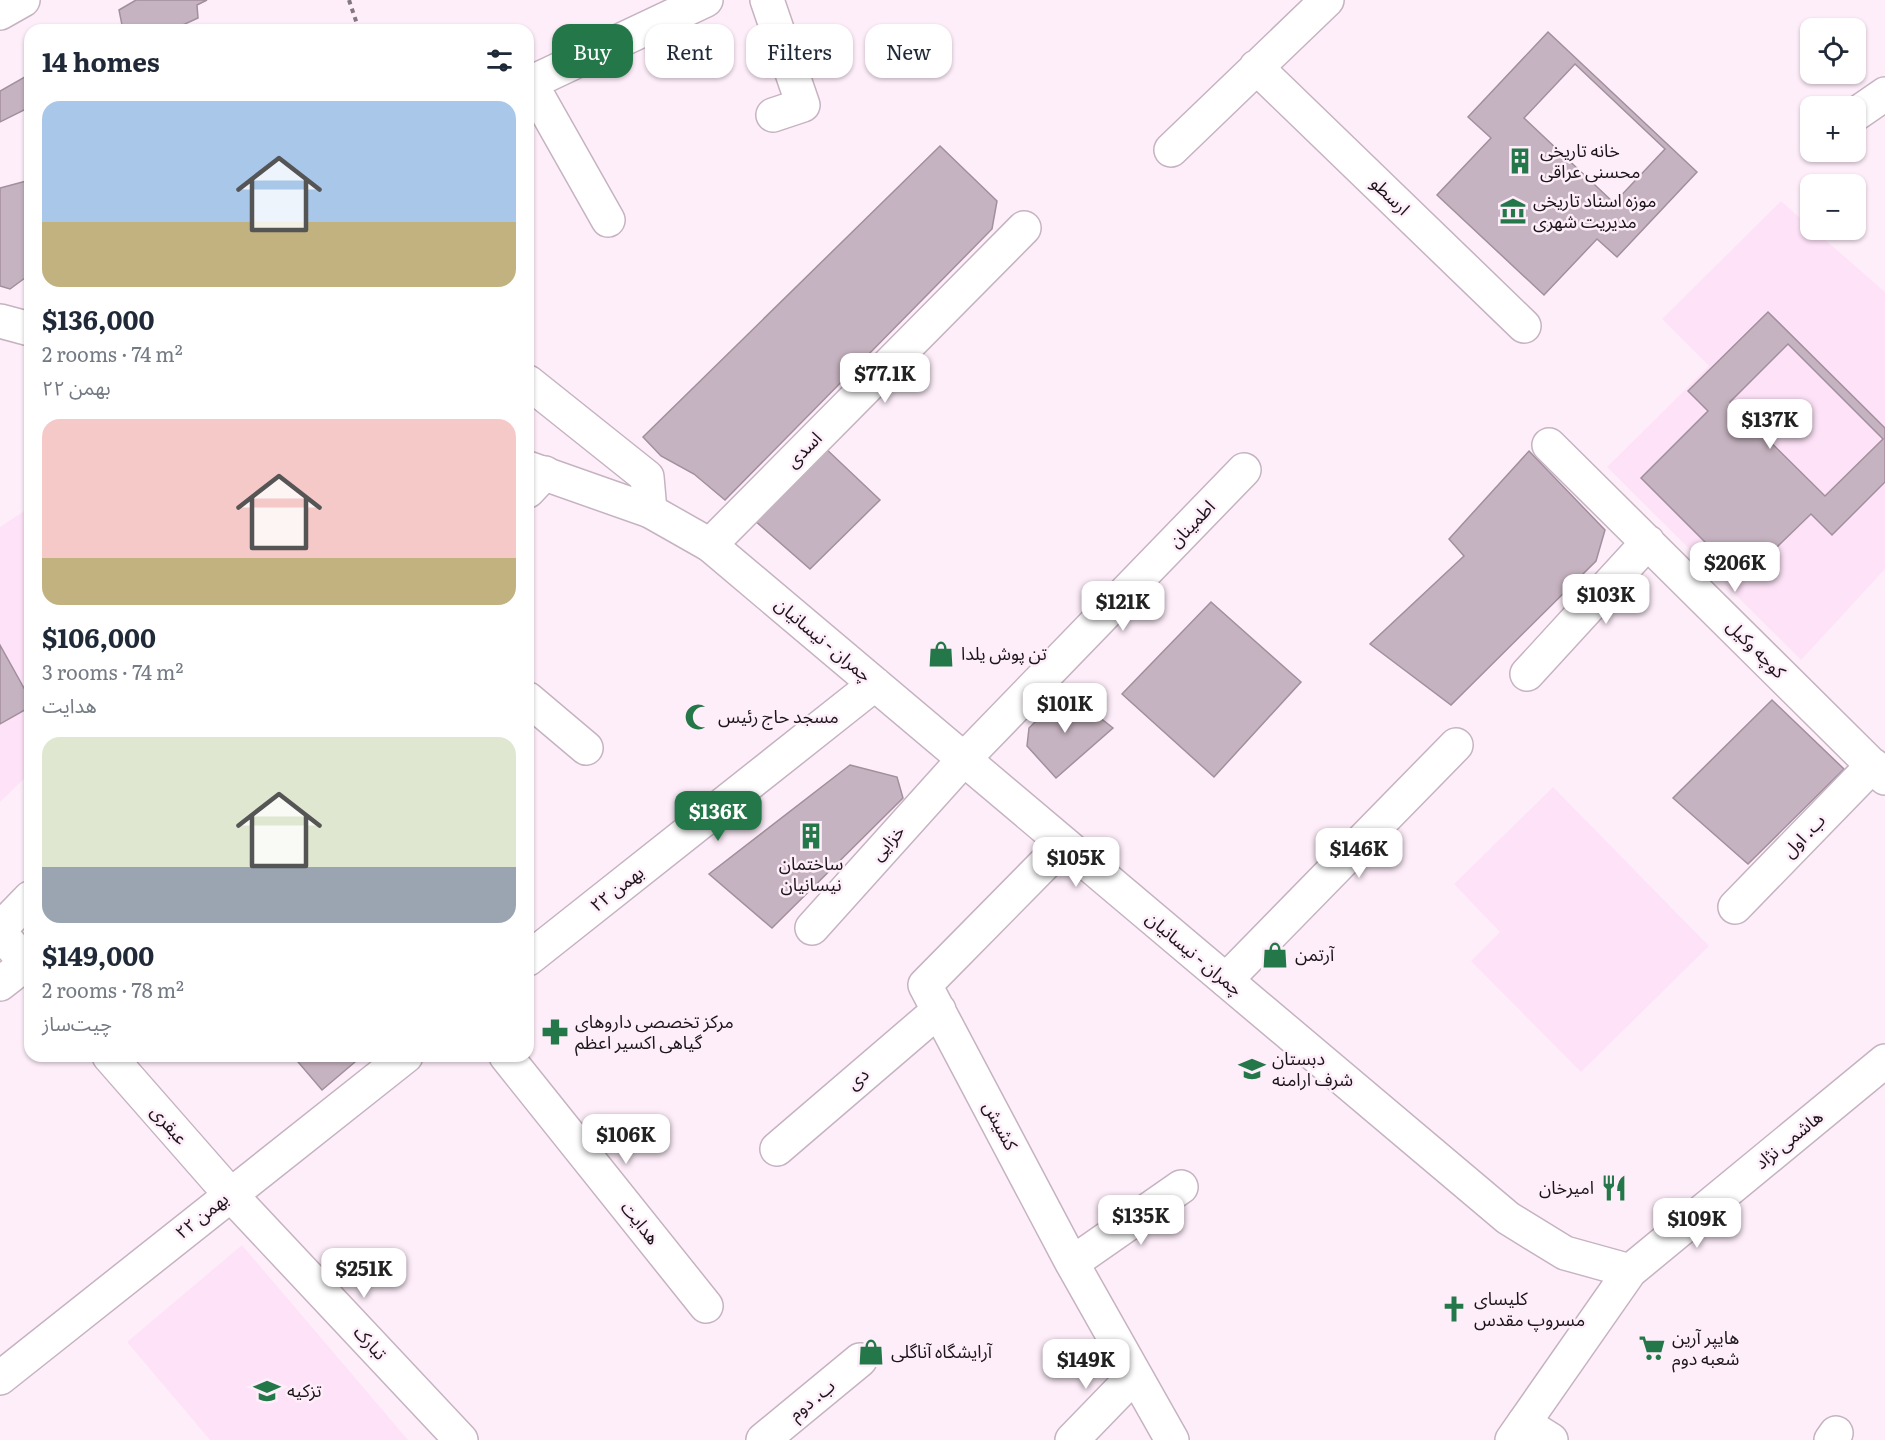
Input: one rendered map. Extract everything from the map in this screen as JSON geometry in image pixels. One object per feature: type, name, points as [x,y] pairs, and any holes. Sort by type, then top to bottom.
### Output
[{"type":"street","points":[[0,13],[22,0]]},
{"type":"street","points":[[534,81],[706,0]]},
{"type":"street","points":[[766,0],[803,105],[773,115]]},
{"type":"street","points":[[1171,150],[1327,0]]},
{"type":"street","name":"ارسطو","points":[[1256,67],[1524,326]]},
{"type":"street","points":[[534,92],[608,220]]},
{"type":"street","points":[[1866,107],[1885,94]]},
{"type":"street","name":"اسدی","points":[[710,545],[1024,228]]},
{"type":"street","points":[[0,321],[24,327]]},
{"type":"street","points":[[534,387],[647,477],[650,511]]},
{"type":"street","name":"کوچه وکیل","points":[[1549,445],[1879,772]]},
{"type":"street","name":"اطمینان","points":[[964,759],[1244,470]]},
{"type":"street","name":"چمران - نیسانیان","points":[[534,477],[650,511],[710,545],[1508,1218],[1565,1253],[1630,1271]]},
{"type":"street","points":[[1527,674],[1648,543]]},
{"type":"street","name":"۲۲ بهمن","points":[[534,954],[875,684]]},
{"type":"street","points":[[534,704],[586,748]]},
{"type":"street","points":[[1226,980],[1456,745]]},
{"type":"street","name":"خزایی","points":[[812,927],[964,759]]},
{"type":"street","name":"ب. اول","points":[[1735,907],[1879,772]]},
{"type":"street","name":"کشیش","points":[[1064,844],[925,985],[1072,1263],[1172,1440]]},
{"type":"street","points":[[24,905],[0,931],[24,960]]},
{"type":"street","points":[[0,984],[24,968]]},
{"type":"street","name":"دی","points":[[777,1149],[939,1010]]},
{"type":"street","name":"هاشمی نژاد","points":[[1518,1432],[1630,1271],[1885,1061]]},
{"type":"street","name":"عبقری","points":[[114,1062],[230,1194]]},
{"type":"street","name":"۲۲ بهمن","points":[[0,1378],[397,1062]]},
{"type":"street","name":"هدایت","points":[[511,1062],[706,1306]]},
{"type":"street","points":[[1072,1263],[1182,1187]]},
{"type":"street","name":"تبارک","points":[[230,1194],[461,1440]]},
{"type":"street","name":"ب. دوم","points":[[763,1440],[861,1360]]},
{"type":"street","points":[[1072,1440],[1135,1376]]},
{"type":"street","points":[[1518,1432],[1551,1440]]},
{"type":"path","points":[[349,0],[357,24]]},
{"type":"shaded area","points":[[1781,201],[1800,218],[1800,240],[1825,240],[1885,292],[1885,569],[1801,660],[1607,467],[1709,366],[1662,319]]},
{"type":"shaded area","points":[[24,511],[24,779],[0,802],[0,527]]},
{"type":"shaded area","points":[[1553,787],[1709,946],[1581,1072],[1471,961],[1500,932],[1454,884]]},
{"type":"shaded area","name":"تزکیه","points":[[242,1245],[408,1440],[210,1440],[127,1342]]},
{"type":"building","points":[[136,0],[207,0],[197,5],[198,18],[185,24],[122,24],[119,10]]},
{"type":"building","name":"خانه تاریخی محسنی عراقی","points":[[1548,32],[1697,172],[1617,257],[1597,239],[1544,295],[1437,195],[1491,138],[1468,117]],"holes":[[[1575,64],[1665,149],[1614,203],[1524,118]]]},
{"type":"building","points":[[24,77],[24,110],[0,122],[0,91]]},
{"type":"building","points":[[940,146],[997,201],[992,229],[725,500],[694,474],[661,456],[643,437]]},
{"type":"building","points":[[24,182],[24,279],[10,289],[0,286],[0,188]]},
{"type":"building","points":[[1768,312],[1885,428],[1885,482],[1832,535],[1811,514],[1743,580],[1641,478],[1708,411],[1688,391]],"holes":[[[1788,344],[1883,439],[1825,496],[1730,402]]]},
{"type":"building","points":[[823,446],[880,500],[810,569],[753,519]]},
{"type":"building","points":[[1529,451],[1605,530],[1596,561],[1451,705],[1370,644],[1464,556],[1449,539]]},
{"type":"building","points":[[1211,602],[1301,682],[1214,777],[1122,694]]},
{"type":"building","points":[[0,645],[24,688],[24,710],[0,724]]},
{"type":"building","points":[[1066,691],[1113,728],[1056,778],[1027,746],[1029,728]]},
{"type":"building","points":[[1772,700],[1844,769],[1748,864],[1673,798]]},
{"type":"building","name":"ساختمان نیسانیان","points":[[850,765],[897,777],[903,798],[772,928],[709,874]]},
{"type":"building","points":[[298,1062],[355,1062],[322,1090]]},
{"type":"place","name":"خانه تاریخی محسنی عراقی","points":[[1520,161]]},
{"type":"place","name":"موزه اسناد تاریخی مدیریت شهری","points":[[1513,211]]},
{"type":"place","name":"تن پوش یلدا","points":[[941,654]]},
{"type":"place","name":"مسجد حاج رئیس","points":[[698,717]]},
{"type":"place","name":"ساختمان نیسانیان","points":[[811,836]]},
{"type":"place","name":"آرتمن","points":[[1275,955]]},
{"type":"place","name":"مرکز تخصصی داروهای گیاهی اکسیر اعظم","points":[[555,1032]]},
{"type":"place","name":"دبستان شرف ارامنه","points":[[1252,1069]]},
{"type":"place","name":"امیرخان","points":[[1614,1188]]},
{"type":"place","name":"کلیسای مسروپ مقدس","points":[[1454,1309]]},
{"type":"place","name":"هایپر آرین شعبه دوم","points":[[1652,1348]]},
{"type":"place","name":"آرایشگاه آناگلی","points":[[871,1352]]},
{"type":"place","name":"تزکیه","points":[[267,1391]]}]
